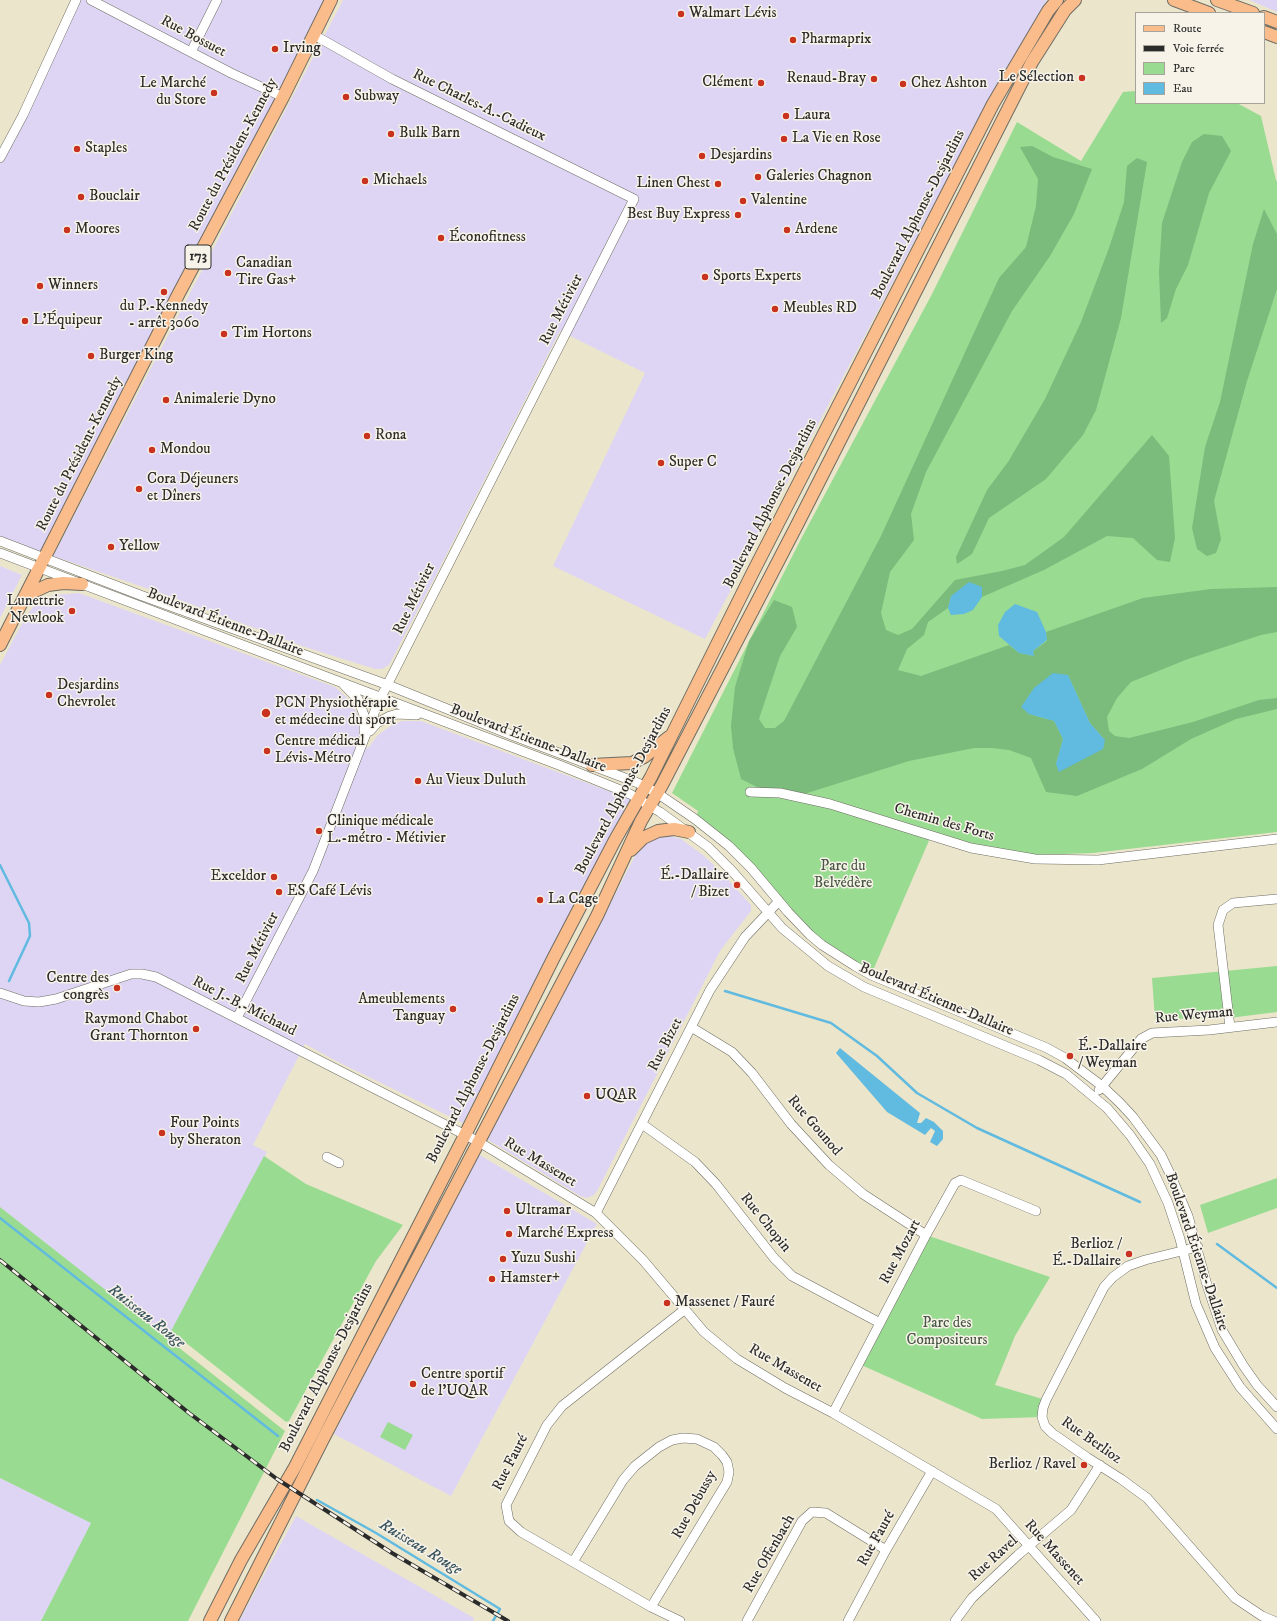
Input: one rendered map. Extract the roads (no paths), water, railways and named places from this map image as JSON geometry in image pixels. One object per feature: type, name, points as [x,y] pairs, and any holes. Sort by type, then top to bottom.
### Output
[{"type":"main road","name":"Route du Président-Kennedy","points":[[0,645],[178,295],[283,98],[331,0]]},
{"type":"main road","name":"Boulevard Alphonse-Desjardins","points":[[210,1621],[241,1560],[294,1467],[465,1135],[557,951],[646,787],[991,108],[1048,11],[1057,0]]},
{"type":"main road","name":"Boulevard Alphonse-Desjardins","points":[[231,1621],[323,1438],[596,916],[650,806],[800,518],[1032,62],[1065,10],[1075,0]]},
{"type":"main road","points":[[1065,10],[1080,0]]},
{"type":"main road","points":[[1174,0],[1206,12]]},
{"type":"main road","points":[[1217,0],[1250,12]]},
{"type":"main road","points":[[1265,17],[1277,22]]},
{"type":"main road","points":[[1265,32],[1277,37]]},
{"type":"main road","points":[[24,599],[33,592],[48,585],[63,583],[82,584]]},
{"type":"main road","points":[[592,765],[632,763],[644,757],[673,734]]},
{"type":"main road","points":[[624,857],[643,838],[650,834],[666,829],[689,832]]},
{"type":"street","points":[[0,158],[23,115],[76,0]]},
{"type":"street","name":"Rue Bossuet","points":[[91,0],[190,52],[283,98]]},
{"type":"street","points":[[190,52],[217,0]]},
{"type":"street","name":"Rue Charles-A.-Cadieux","points":[[314,35],[392,79],[634,199]]},
{"type":"street","name":"Rue Métivier","points":[[237,1018],[313,870],[381,698],[634,199]]},
{"type":"street","name":"Boulevard Étienne-Dallaire","points":[[0,541],[82,584],[559,765],[639,798],[689,832],[708,847],[733,872],[782,928],[828,966],[852,981],[1046,1063],[1066,1074],[1094,1096],[1124,1127],[1150,1164],[1168,1203],[1183,1251],[1196,1304],[1215,1348],[1240,1387],[1277,1429]]},
{"type":"street","name":"Boulevard Étienne-Dallaire","points":[[0,553],[42,563],[204,618],[388,684],[509,734],[646,787],[706,827],[729,846],[751,868],[788,912],[822,945],[866,973],[1047,1048],[1077,1066],[1102,1086],[1133,1117],[1160,1155],[1183,1203],[1198,1247],[1207,1285],[1222,1330],[1257,1385],[1277,1407]]},
{"type":"street","points":[[340,682],[351,691],[361,707],[365,724],[364,741]]},
{"type":"street","points":[[364,741],[377,723],[390,716],[407,714],[430,716]]},
{"type":"street","name":"Chemin des Forts","points":[[750,792],[780,794],[830,804],[970,848],[1035,859],[1098,860],[1277,839]]},
{"type":"street","points":[[1230,1027],[1218,925],[1223,910],[1233,903],[1277,899]]},
{"type":"street","name":"Rue Bizet","points":[[596,1213],[710,990],[745,937],[779,901]]},
{"type":"street","name":"Rue J.-B.-Michaud","points":[[0,993],[24,1001],[39,1002],[56,999],[131,974],[142,974],[156,977],[465,1135]]},
{"type":"street","name":"Rue Weyman","points":[[1094,1096],[1136,1044],[1146,1036],[1161,1031],[1209,1030],[1277,1022]]},
{"type":"street","name":"Rue Gounod","points":[[691,1027],[732,1052],[752,1073],[791,1124],[829,1165],[863,1194],[926,1235]]},
{"type":"street","name":"Rue Chopin","points":[[642,1124],[695,1162],[716,1184],[774,1258],[792,1276],[880,1323]]},
{"type":"street","name":"Rue Massenet","points":[[465,1135],[596,1213],[642,1260],[704,1332],[737,1358],[785,1388],[833,1413],[996,1509],[1096,1621]]},
{"type":"street","points":[[327,1157],[339,1163]]},
{"type":"street","name":"Rue Mozart","points":[[833,1413],[926,1235],[956,1183],[961,1180],[1036,1211]]},
{"type":"street","name":"Rue Berlioz","points":[[1198,1247],[1145,1260],[1128,1266],[1113,1277],[1104,1287],[1043,1408],[1042,1417],[1045,1426],[1052,1433],[1147,1498],[1235,1598],[1262,1616],[1274,1621]]},
{"type":"street","name":"Rue Fauré","points":[[680,1621],[651,1607],[521,1532],[509,1521],[506,1505],[547,1425],[562,1406],[684,1310]]},
{"type":"street","name":"Rue Debussy","points":[[573,1562],[623,1480],[635,1466],[659,1447],[672,1440],[683,1438],[698,1439],[714,1447],[727,1462],[729,1472],[727,1482],[651,1607]]},
{"type":"street","name":"Rue Ravel","points":[[955,1621],[972,1598],[1070,1510],[1100,1465]]},
{"type":"street","name":"Rue Fauré","points":[[848,1621],[886,1550],[932,1471]]},
{"type":"street","name":"Rue Offenbach","points":[[747,1621],[802,1521],[812,1512],[826,1513],[886,1550]]},
{"type":"water","points":[[969,582],[982,587],[982,597],[973,610],[964,614],[951,615],[948,608],[951,596]]},
{"type":"water","points":[[1015,604],[1037,612],[1046,632],[1047,640],[1033,651],[1034,656],[1019,653],[999,636],[998,625],[1005,612]]},
{"type":"water","points":[[1053,673],[1068,675],[1090,723],[1105,740],[1103,749],[1059,772],[1056,764],[1063,739],[1054,721],[1029,714],[1021,707],[1034,688]]},
{"type":"water","points":[[840,1048],[920,1113],[917,1123],[921,1123],[926,1118],[934,1122],[943,1131],[943,1139],[937,1146],[930,1142],[935,1131],[931,1128],[925,1135],[887,1112],[836,1053]]},
{"type":"waterway","name":"Ruisseau Rouge","points":[[0,865],[29,923],[30,936],[9,981]]},
{"type":"waterway","points":[[725,991],[831,1023],[877,1056],[917,1093],[977,1128],[1140,1202]]},
{"type":"waterway","name":"Ruisseau Rouge","points":[[0,1218],[278,1436]]},
{"type":"waterway","points":[[1217,1244],[1277,1288]]},
{"type":"waterway","name":"Ruisseau Rouge","points":[[317,1500],[376,1533],[500,1609],[493,1621]]},
{"type":"railway","points":[[0,1260],[189,1413],[277,1479],[392,1553],[508,1621]]},
{"type":"place","name":"Walmart Lévis","points":[[681,14]]},
{"type":"place","name":"Pharmaprix","points":[[793,40]]},
{"type":"place","name":"Irving","points":[[275,49]]},
{"type":"place","name":"Le Sélection","points":[[1082,78]]},
{"type":"place","name":"Renaud-Bray","points":[[874,79]]},
{"type":"place","name":"Clément","points":[[761,83]]},
{"type":"place","name":"Chez Ashton","points":[[903,84]]},
{"type":"place","name":"Le Marché du Store","points":[[214,93]]},
{"type":"place","name":"Subway","points":[[346,97]]},
{"type":"place","name":"Laura","points":[[786,116]]},
{"type":"place","name":"Bulk Barn","points":[[391,134]]},
{"type":"place","name":"La Vie en Rose","points":[[784,139]]},
{"type":"place","name":"Staples","points":[[77,149]]},
{"type":"place","name":"Desjardins","points":[[702,156]]},
{"type":"place","name":"Galeries Chagnon","points":[[758,177]]},
{"type":"place","name":"Michaels","points":[[365,181]]},
{"type":"place","name":"Linen Chest","points":[[718,184]]},
{"type":"place","name":"Bouclair","points":[[81,197]]},
{"type":"place","name":"Valentine","points":[[743,201]]},
{"type":"place","name":"Best Buy Express","points":[[738,215]]},
{"type":"place","name":"Moores","points":[[67,230]]},
{"type":"place","name":"Ardene","points":[[787,230]]},
{"type":"place","name":"Éconofitness","points":[[441,238]]},
{"type":"place","name":"Canadian Tire Gas+","points":[[228,273]]},
{"type":"place","name":"Sports Experts","points":[[705,277]]},
{"type":"place","name":"Winners","points":[[40,286]]},
{"type":"place","name":"du P.-Kennedy - arrêt 3060","points":[[164,292]]},
{"type":"place","name":"Meubles RD","points":[[775,309]]},
{"type":"place","name":"L'Équipeur","points":[[25,321]]},
{"type":"place","name":"Tim Hortons","points":[[224,334]]},
{"type":"place","name":"Burger King","points":[[91,356]]},
{"type":"place","name":"Animalerie Dyno","points":[[166,400]]},
{"type":"place","name":"Rona","points":[[367,436]]},
{"type":"place","name":"Mondou","points":[[152,450]]},
{"type":"place","name":"Super C","points":[[661,463]]},
{"type":"place","name":"Cora Déjeuners et Dîners","points":[[139,489]]},
{"type":"place","name":"Yellow","points":[[111,547]]},
{"type":"place","name":"Lunettrie Newlook","points":[[72,611]]},
{"type":"place","name":"Desjardins Chevrolet","points":[[49,695]]},
{"type":"place","name":"PCN Physiothérapie et médecine du sport","points":[[266,713]]},
{"type":"place","name":"Centre médical Lévis-Métro","points":[[267,751]]},
{"type":"place","name":"Au Vieux Duluth","points":[[418,781]]},
{"type":"place","name":"Clinique médicale L.-métro - Métivier","points":[[319,831]]},
{"type":"place","name":"Exceldor","points":[[274,877]]},
{"type":"place","name":"É.-Dallaire / Bizet","points":[[737,885]]},
{"type":"place","name":"ES Café Lévis","points":[[279,892]]},
{"type":"place","name":"La Cage","points":[[540,900]]},
{"type":"place","name":"Centre des congrès","points":[[117,988]]},
{"type":"place","name":"Ameublements Tanguay","points":[[453,1009]]},
{"type":"place","name":"Raymond Chabot Grant Thornton","points":[[196,1029]]},
{"type":"place","name":"É.-Dallaire / Weyman","points":[[1070,1056]]},
{"type":"place","name":"UQAR","points":[[587,1096]]},
{"type":"place","name":"Four Points by Sheraton","points":[[162,1133]]},
{"type":"place","name":"Ultramar","points":[[507,1211]]},
{"type":"place","name":"Marché Express","points":[[509,1234]]},
{"type":"place","name":"Berlioz / É.-Dallaire","points":[[1129,1254]]},
{"type":"place","name":"Yuzu Sushi","points":[[503,1259]]},
{"type":"place","name":"Hamster+","points":[[492,1279]]},
{"type":"place","name":"Massenet / Fauré","points":[[667,1303]]},
{"type":"place","name":"Centre sportif de l'UQAR","points":[[413,1384]]},
{"type":"place","name":"Berlioz / Ravel","points":[[1084,1465]]},
{"type":"park label","name":"Parc du Belvédère","points":[[843,876]]},
{"type":"park label","name":"Parc des Compositeurs","points":[[947,1332]]}]
